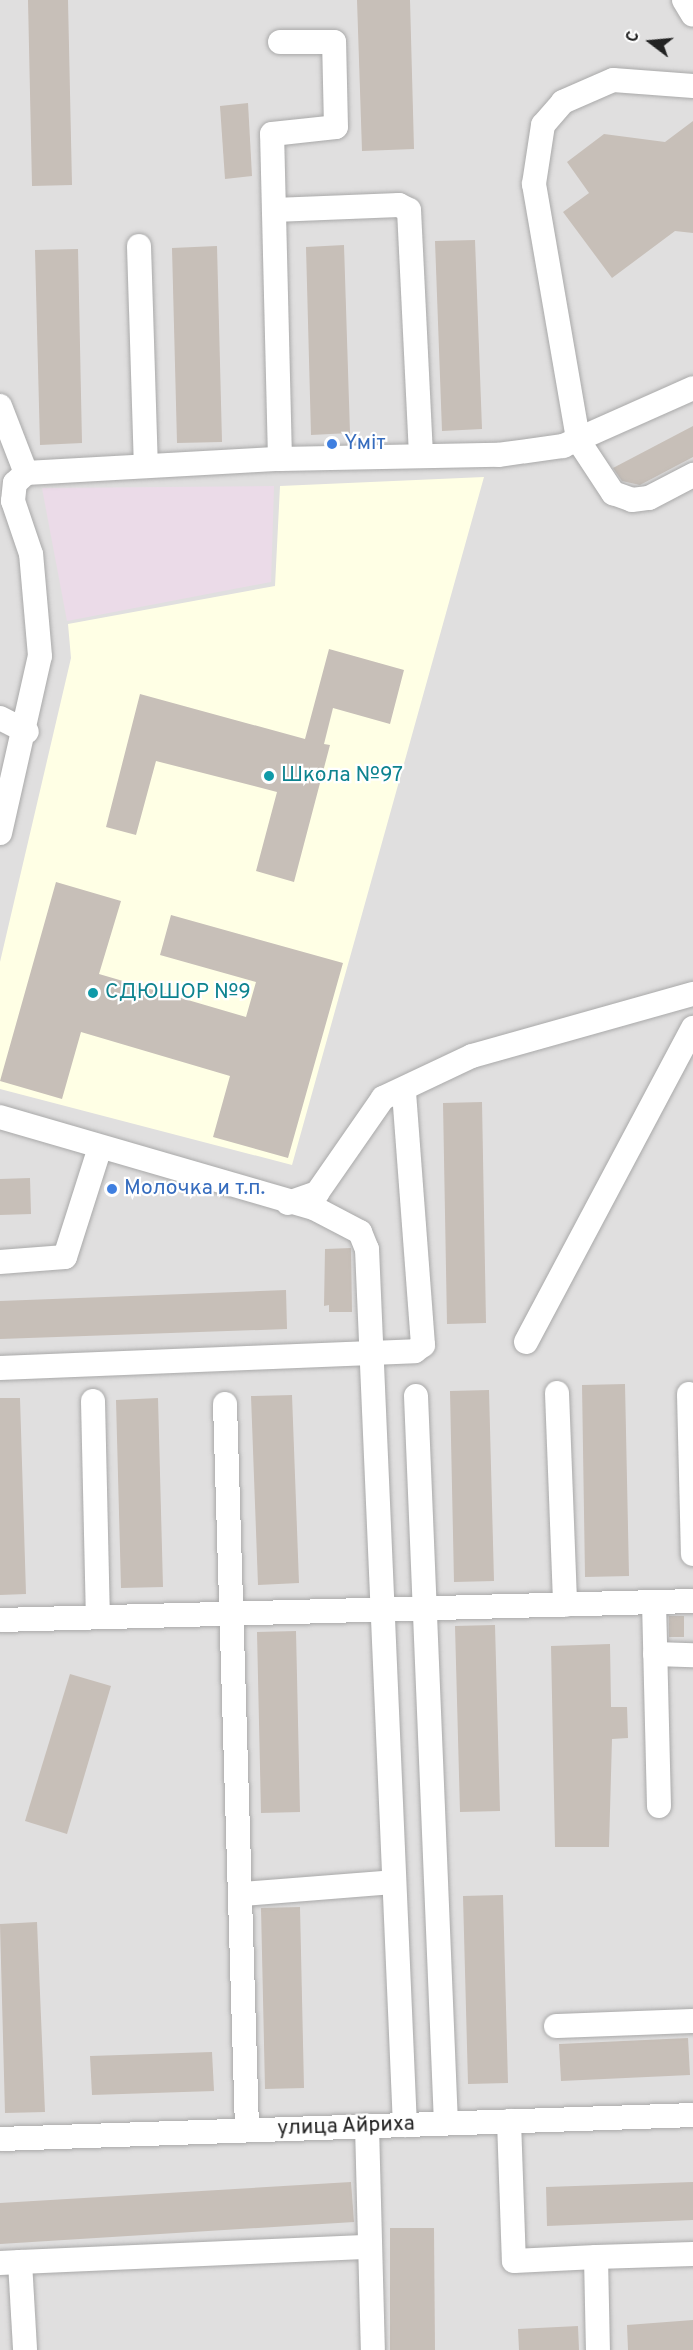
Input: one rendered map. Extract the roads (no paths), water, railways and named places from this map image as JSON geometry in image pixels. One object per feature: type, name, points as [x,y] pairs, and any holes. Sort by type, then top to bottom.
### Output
[{"type":"street","points":[[684,0],[693,15]]},
{"type":"street","points":[[280,42],[334,42],[336,128],[272,134],[280,459]]},
{"type":"street","points":[[693,86],[613,80],[583,90],[563,102],[543,126],[535,150],[534,184],[579,440],[613,493],[632,500],[649,498],[693,475]]},
{"type":"street","points":[[274,210],[399,205],[409,210],[421,456]]},
{"type":"street","points":[[140,246],[146,465]]},
{"type":"street","points":[[0,833],[27,732],[40,656],[31,554],[13,501],[15,483],[26,473],[280,459],[498,455],[579,440],[693,388]]},
{"type":"street","points":[[0,406],[26,473]]},
{"type":"street","points":[[0,718],[27,732]]},
{"type":"street","points":[[287,1204],[317,1193],[383,1098],[472,1056],[693,994]]},
{"type":"street","points":[[526,1342],[693,1028]]},
{"type":"street","points":[[0,1368],[416,1351],[423,1345],[404,1090]]},
{"type":"street","points":[[0,1116],[287,1204],[340,1217],[360,1232],[367,1249],[405,2125]]},
{"type":"street","points":[[0,1262],[64,1257],[99,1147]]},
{"type":"street","points":[[557,1393],[566,1605]]},
{"type":"street","points":[[689,1394],[693,1554]]},
{"type":"street","points":[[416,1396],[428,1610],[446,2123]]},
{"type":"street","points":[[93,1401],[98,1617]]},
{"type":"street","points":[[225,1404],[242,1894],[247,2130]]},
{"type":"street","points":[[0,1620],[693,1601]]},
{"type":"street","points":[[654,1602],[659,1806]]},
{"type":"street","points":[[655,1654],[693,1655]]},
{"type":"street","points":[[242,1894],[393,1882]]},
{"type":"street","points":[[556,2026],[693,2021]]},
{"type":"street","name":"улица Айриха","points":[[0,2139],[693,2115]]},
{"type":"street","points":[[509,2121],[514,2261],[693,2253]]},
{"type":"street","points":[[367,2126],[373,2350]]},
{"type":"street","points":[[25,2350],[10,2263],[370,2247]]},
{"type":"street","points":[[596,2257],[598,2350]]},
{"type":"place","name":"Үміт","points":[[332,444]]},
{"type":"place","name":"Школа №97","points":[[269,776]]},
{"type":"place","name":"СДЮШОР №9","points":[[93,993]]},
{"type":"place","name":"Молочка и т.п.","points":[[112,1189]]}]
